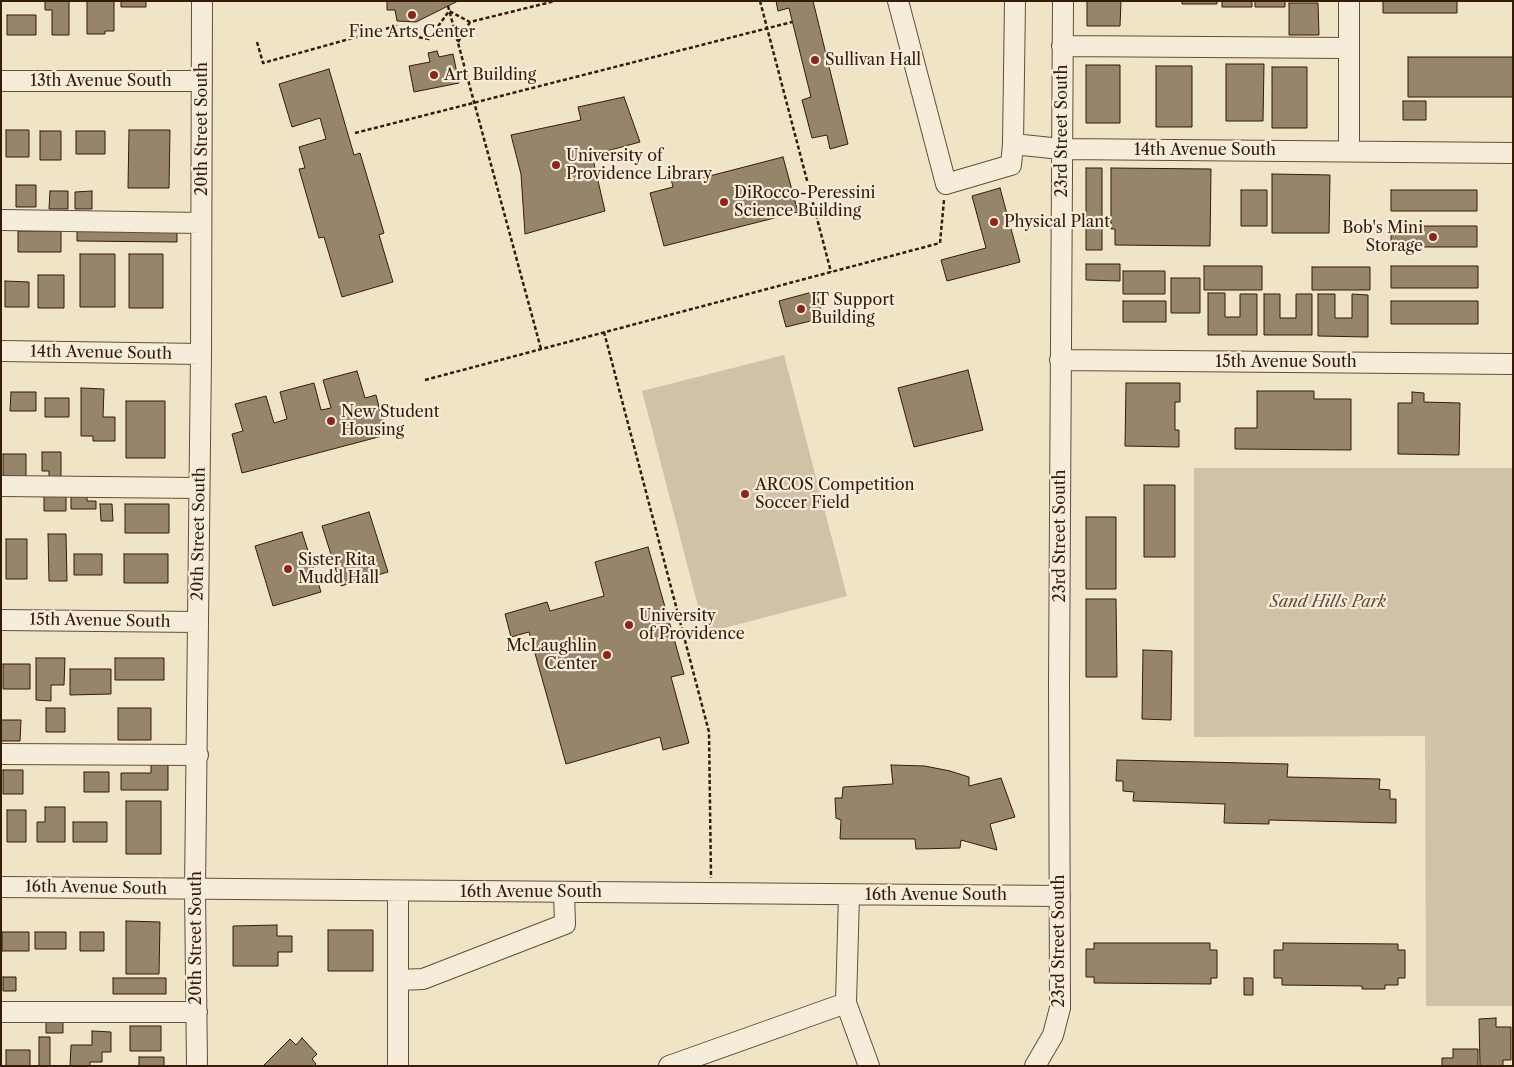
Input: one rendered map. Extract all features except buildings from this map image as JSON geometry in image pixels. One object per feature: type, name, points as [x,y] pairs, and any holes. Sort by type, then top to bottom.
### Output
[{"type":"street","name":"20th Street South","points":[[197,1066],[195,890],[198,755],[202,1]]},
{"type":"street","points":[[898,1],[946,184],[1011,165],[1015,1]]},
{"type":"street","name":"23rd Street South","points":[[1035,1066],[1053,1035],[1060,1008],[1060,360],[1063,1]]},
{"type":"street","points":[[1349,151],[1350,1]]},
{"type":"street","points":[[1062,46],[1349,48]]},
{"type":"street","name":"13th Avenue South","points":[[1,81],[202,81]]},
{"type":"street","name":"14th Avenue South","points":[[1013,144],[1062,149],[1513,153]]},
{"type":"street","points":[[1,220],[201,223]]},
{"type":"street","name":"14th Avenue South","points":[[1,351],[201,354]]},
{"type":"street","name":"15th Avenue South","points":[[1060,360],[1513,364]]},
{"type":"street","points":[[1,486],[199,488]]},
{"type":"street","name":"15th Avenue South","points":[[1,620],[198,622]]},
{"type":"street","points":[[1,754],[198,755]]},
{"type":"street","name":"16th Avenue South","points":[[1,887],[1060,896]]},
{"type":"street","points":[[398,891],[398,1066]]},
{"type":"street","points":[[398,980],[423,979],[565,924],[564,892]]},
{"type":"street","points":[[849,894],[846,1003],[869,1066]]},
{"type":"street","points":[[669,1066],[846,1003]]},
{"type":"street","points":[[1,1012],[197,1012]]},
{"type":"path","points":[[449,11],[470,22],[555,1]]},
{"type":"path","points":[[760,1],[831,272]]},
{"type":"path","points":[[448,6],[541,350]]},
{"type":"path","points":[[257,42],[263,63],[396,26],[399,34],[429,39],[449,11]]},
{"type":"path","points":[[458,43],[470,22]]},
{"type":"path","points":[[355,133],[792,22]]},
{"type":"path","points":[[425,380],[940,242],[946,184]]},
{"type":"path","points":[[604,332],[708,732],[711,894]]},
{"type":"green space","name":"ARCOS Competition Soccer Field","points":[[784,355],[847,596],[705,633],[642,391]]},
{"type":"green space","name":"Sand Hills Park","points":[[1194,468],[1513,468],[1513,1006],[1426,1006],[1425,736],[1194,737]]},
{"type":"place","name":"Fine Arts Center","points":[[412,15]]},
{"type":"place","name":"Sullivan Hall","points":[[815,60]]},
{"type":"place","name":"Art Building","points":[[434,75]]},
{"type":"place","name":"University of Providence Library","points":[[556,165]]},
{"type":"place","name":"DiRocco-Peressini Science Building","points":[[724,202]]},
{"type":"place","name":"Physical Plant","points":[[994,222]]},
{"type":"place","name":"Bob's Mini Storage","points":[[1433,237]]},
{"type":"place","name":"IT Support Building","points":[[801,309]]},
{"type":"place","name":"New Student Housing","points":[[331,421]]},
{"type":"place","name":"ARCOS Competition Soccer Field","points":[[745,494]]},
{"type":"place","name":"Sister Rita Mudd Hall","points":[[288,569]]},
{"type":"place","name":"University of Providence","points":[[629,625]]},
{"type":"place","name":"McLaughlin Center","points":[[607,655]]}]
